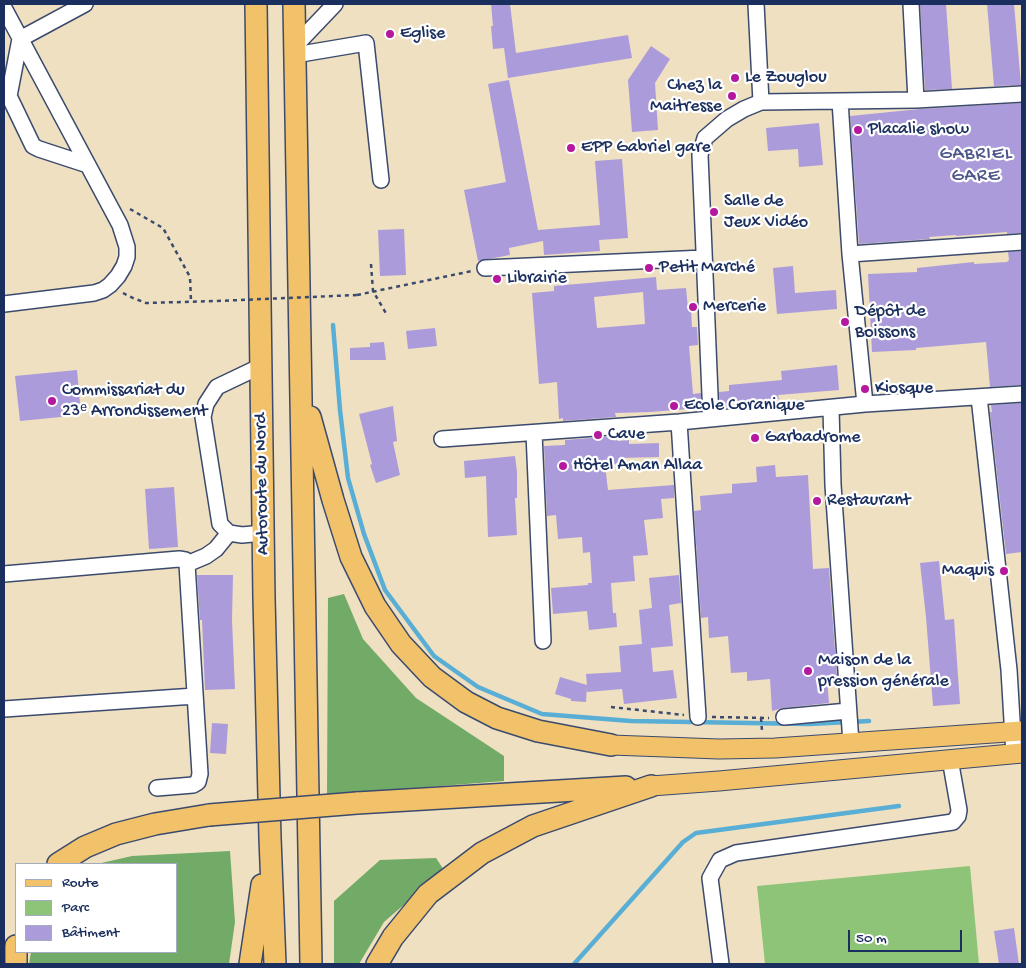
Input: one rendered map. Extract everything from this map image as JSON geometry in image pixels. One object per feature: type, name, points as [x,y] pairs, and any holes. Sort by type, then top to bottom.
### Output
[{"type":"highway","name":"Autoroute du Nord","points":[[256,4],[263,534],[275,964]]},
{"type":"highway","points":[[294,4],[311,964]]},
{"type":"highway","points":[[302,388],[333,500],[352,557],[375,606],[401,644],[432,677],[466,702],[497,718],[538,731],[611,745]]},
{"type":"highway","points":[[60,863],[85,847],[116,834],[155,824],[209,815],[357,803],[651,786]]},
{"type":"highway","points":[[378,964],[393,937],[428,894],[482,853],[533,826],[651,786]]},
{"type":"highway","points":[[250,964],[270,838]]},
{"type":"main road","points":[[611,745],[728,749],[775,748],[850,738],[1017,731]]},
{"type":"main road","points":[[651,786],[1018,753]]},
{"type":"street","points":[[20,39],[85,4]]},
{"type":"street","points":[[295,51],[336,4]]},
{"type":"street","points":[[756,4],[762,102]]},
{"type":"street","points":[[911,4],[916,100]]},
{"type":"street","points":[[4,8],[120,225],[127,247],[127,257],[124,266],[110,286],[94,293],[4,304]]},
{"type":"street","points":[[20,39],[9,96],[33,146],[88,166]]},
{"type":"street","points":[[295,51],[366,42],[381,180]]},
{"type":"street","points":[[711,419],[700,155],[705,138],[735,114],[762,102],[916,100],[1022,94]]},
{"type":"street","points":[[840,101],[850,254],[865,404]]},
{"type":"street","points":[[850,254],[1022,242]]},
{"type":"street","points":[[485,268],[704,258]]},
{"type":"street","points":[[261,366],[217,387],[206,404],[203,417],[220,524],[229,533],[242,535],[263,534]]},
{"type":"street","points":[[442,439],[679,422],[865,404],[1022,394]]},
{"type":"street","points":[[979,397],[1018,753]]},
{"type":"street","points":[[831,408],[833,485],[850,738]]},
{"type":"street","points":[[679,422],[698,716]]},
{"type":"street","points":[[534,433],[543,641]]},
{"type":"street","points":[[187,564],[206,556],[216,549],[229,533]]},
{"type":"street","points":[[4,574],[185,560],[187,564],[200,774],[198,782],[193,785],[157,788]]},
{"type":"street","points":[[4,709],[195,696]]},
{"type":"street","points":[[784,717],[848,713]]},
{"type":"street","points":[[721,964],[710,878],[720,860],[736,853],[953,822],[958,816],[959,810],[950,759]]},
{"type":"path","points":[[129,209],[163,228],[190,277],[191,301]]},
{"type":"path","points":[[371,264],[373,291],[387,315]]},
{"type":"path","points":[[110,286],[146,303],[357,294],[485,268]]},
{"type":"path","points":[[611,707],[698,716],[784,717]]},
{"type":"path","points":[[761,718],[762,734]]},
{"type":"green space","points":[[344,594],[363,639],[416,698],[504,756],[504,781],[327,795],[328,598]]},
{"type":"green space","points":[[230,851],[235,922],[229,964],[29,964],[31,953],[178,953],[178,863],[101,863],[132,856]]},
{"type":"green space","points":[[436,858],[444,870],[384,922],[359,964],[334,964],[334,901],[380,860]]},
{"type":"green space","points":[[970,866],[979,964],[765,964],[757,886]]},
{"type":"building","points":[[491,4],[510,4],[516,53],[628,35],[632,58],[508,78],[504,48],[493,49]]},
{"type":"building","points":[[920,4],[946,4],[952,89],[925,90]]},
{"type":"building","points":[[987,4],[1014,4],[1021,85],[994,86]]},
{"type":"building","points":[[651,46],[670,59],[655,83],[658,130],[632,132],[628,80]]},
{"type":"building","points":[[509,80],[538,230],[600,225],[595,161],[622,159],[628,238],[599,240],[600,251],[544,255],[543,241],[509,248],[510,255],[478,261],[464,190],[506,182],[488,84]]},
{"type":"building","points":[[1022,103],[1022,233],[956,235],[929,237],[930,239],[859,244],[850,116],[920,109]]},
{"type":"building","points":[[819,123],[823,165],[799,167],[798,149],[768,151],[766,128]]},
{"type":"building","points":[[404,229],[406,275],[380,276],[378,230]]},
{"type":"building","points":[[1022,251],[1022,385],[990,387],[986,342],[916,348],[916,350],[872,352],[868,274],[917,272],[917,268],[974,262],[974,264],[1007,262],[1009,260],[1008,252]]},
{"type":"building","points":[[793,266],[795,293],[836,290],[837,309],[777,314],[773,268]]},
{"type":"building","points":[[656,277],[657,290],[686,288],[688,309],[691,309],[692,327],[697,327],[698,345],[689,346],[693,394],[701,393],[701,408],[615,413],[616,417],[563,421],[563,418],[559,419],[557,382],[539,384],[532,293],[554,291],[554,286]],"holes":[[[643,292],[645,324],[597,328],[594,297]]]},
{"type":"building","points":[[435,328],[437,346],[408,349],[406,331]]},
{"type":"building","points":[[384,342],[386,360],[350,360],[350,348],[370,347],[370,343]]},
{"type":"building","points":[[837,365],[839,390],[778,395],[779,399],[728,404],[729,408],[720,409],[719,392],[729,391],[729,385],[782,380],[781,371]]},
{"type":"building","points":[[77,370],[81,415],[20,421],[15,376]]},
{"type":"building","points":[[1022,403],[1022,552],[1006,554],[990,412],[992,412],[991,405]]},
{"type":"building","points":[[393,406],[397,441],[393,442],[400,475],[376,483],[370,465],[372,464],[359,414]]},
{"type":"building","points":[[617,436],[617,441],[629,440],[629,444],[659,443],[659,457],[619,458],[619,464],[605,465],[608,490],[674,485],[674,498],[661,499],[663,518],[644,520],[648,555],[633,556],[635,581],[611,583],[613,613],[616,613],[617,627],[589,630],[587,611],[553,614],[551,588],[588,585],[588,583],[592,583],[590,552],[583,553],[582,537],[558,539],[556,515],[547,516],[544,446],[565,445],[565,440]]},
{"type":"building","points":[[515,456],[517,472],[517,498],[515,498],[517,535],[488,537],[486,476],[465,478],[464,461]]},
{"type":"building","points":[[775,465],[776,477],[808,475],[813,569],[829,568],[837,678],[827,679],[829,703],[772,711],[770,679],[747,681],[747,672],[731,673],[728,636],[709,638],[708,617],[701,618],[694,511],[701,510],[700,496],[732,493],[732,484],[757,482],[756,467]]},
{"type":"building","points":[[174,487],[178,547],[149,549],[145,489]]},
{"type":"building","points":[[939,561],[945,620],[954,619],[960,704],[933,706],[920,563]]},
{"type":"building","points":[[197,575],[233,575],[232,620],[235,689],[205,690],[202,620],[200,620]]},
{"type":"building","points":[[679,575],[681,603],[669,605],[673,646],[651,648],[653,672],[673,670],[677,698],[624,704],[622,689],[587,692],[587,686],[586,702],[571,701],[571,699],[555,694],[560,677],[587,685],[586,674],[621,672],[619,646],[642,644],[639,610],[652,608],[649,578]]},
{"type":"building","points":[[212,723],[228,724],[226,754],[210,753]]},
{"type":"building","points":[[1014,928],[1019,964],[999,964],[994,931]]},
{"type":"waterway","points":[[333,325],[348,478],[364,534],[385,590],[434,656],[478,687],[542,714],[631,721],[809,724],[869,721]]},
{"type":"waterway","points":[[574,964],[683,842],[696,833],[899,806]]},
{"type":"place","name":"Eglise","points":[[390,34]]},
{"type":"place","name":"Le Zouglou","points":[[735,78]]},
{"type":"place","name":"Chez la Maitresse","points":[[732,96]]},
{"type":"place","name":"Placalie show","points":[[858,130]]},
{"type":"place","name":"EPP Gabriel gare","points":[[571,148]]},
{"type":"place","name":"Salle de Jeux Vidéo","points":[[714,212]]},
{"type":"place","name":"Petit Marché","points":[[649,268]]},
{"type":"place","name":"Librairie","points":[[497,279]]},
{"type":"place","name":"Mercerie","points":[[693,307]]},
{"type":"place","name":"Dépôt de Boissons","points":[[845,322]]},
{"type":"place","name":"Kiosque","points":[[865,389]]},
{"type":"place","name":"Commissariat du 23ᵉ Arrondissement","points":[[52,401]]},
{"type":"place","name":"Ecole Coranique","points":[[674,406]]},
{"type":"place","name":"Cave","points":[[598,435]]},
{"type":"place","name":"Garbadrome","points":[[755,438]]},
{"type":"place","name":"Hôtel Aman Allaa","points":[[563,466]]},
{"type":"place","name":"Restaurant","points":[[817,501]]},
{"type":"place","name":"Maquis","points":[[1004,571]]},
{"type":"place","name":"Maison de la pression générale","points":[[808,671]]},
{"type":"district","name":"GABRIEL GARE","points":[[976,166]]}]
